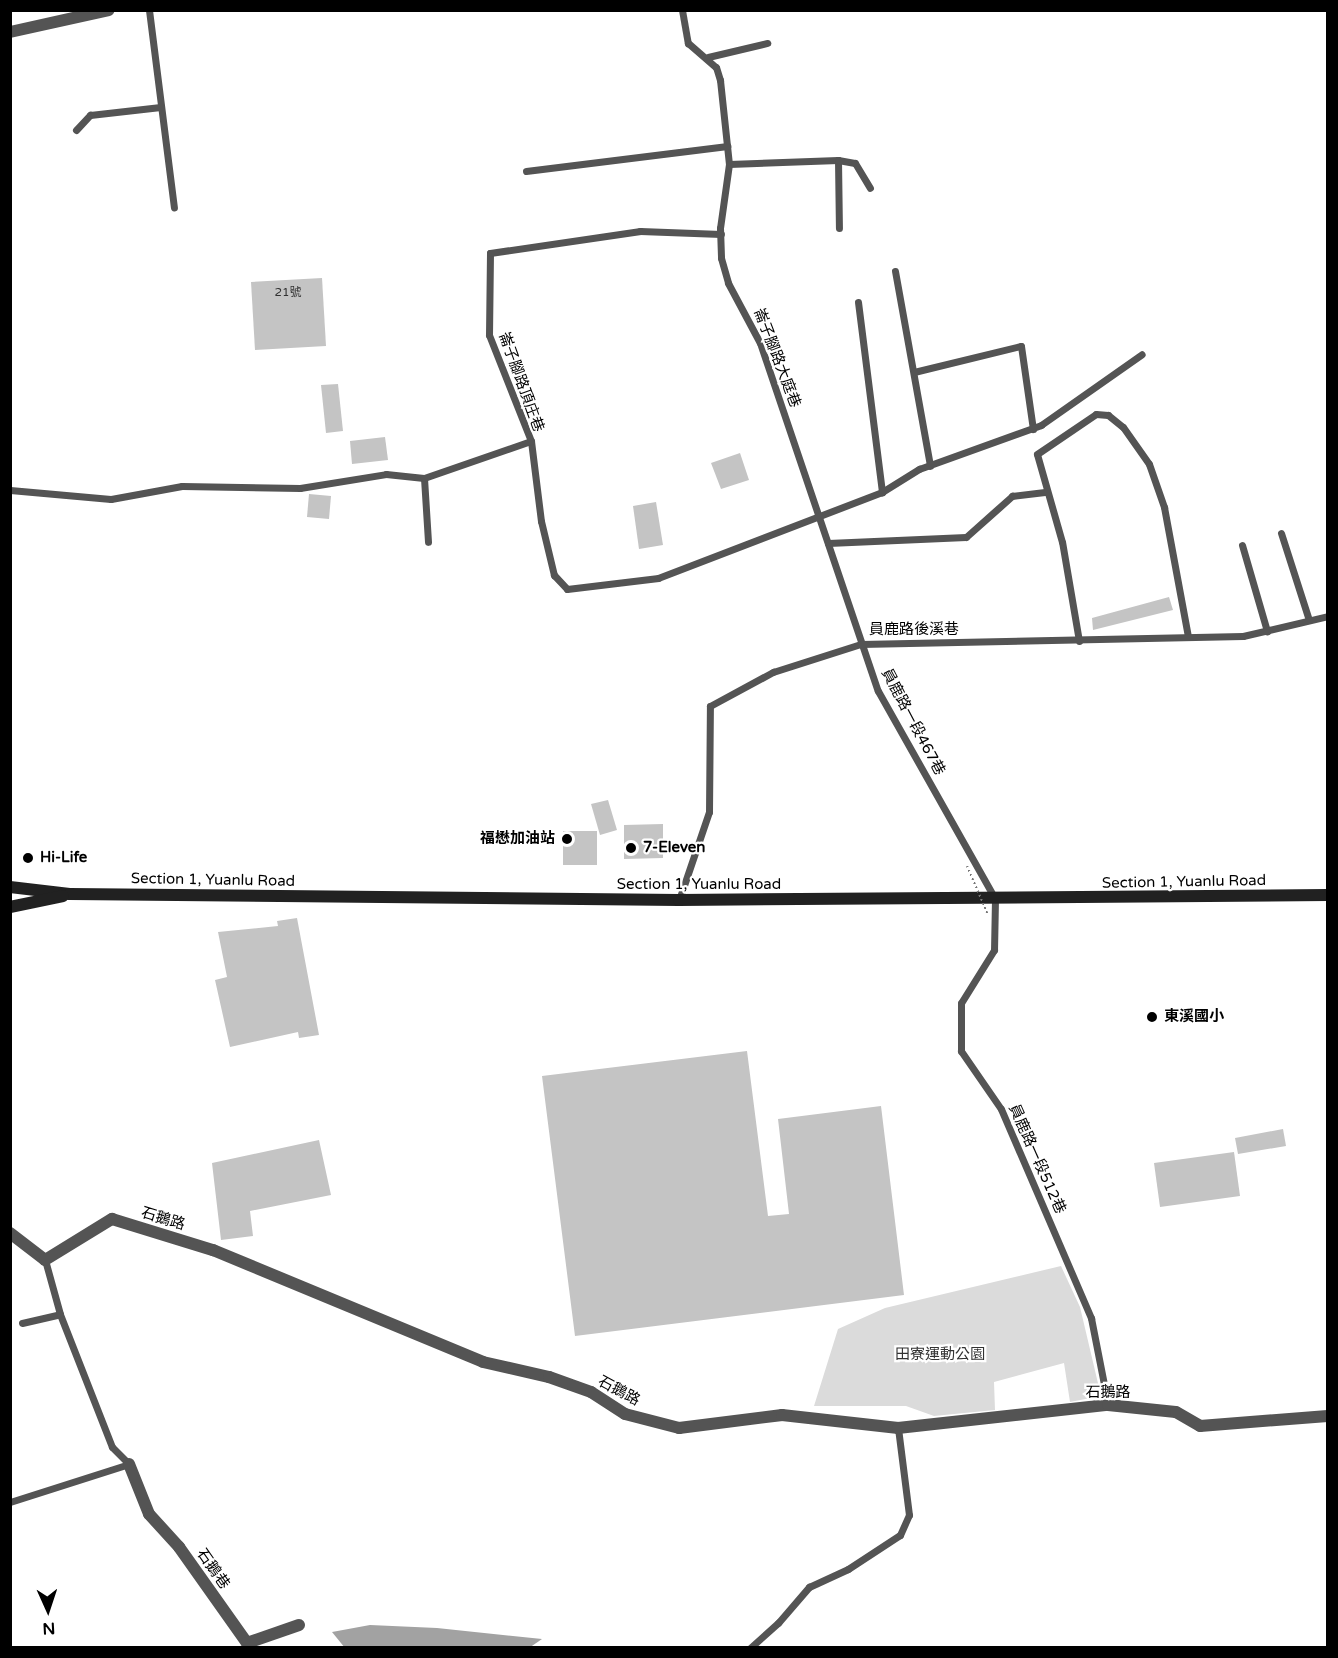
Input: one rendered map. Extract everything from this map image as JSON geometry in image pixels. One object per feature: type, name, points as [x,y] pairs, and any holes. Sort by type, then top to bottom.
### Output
[{"type":"main road","name":"Section 1, Yuanlu Road","points":[[10,887],[70,894],[679,900],[1328,896]]},
{"type":"main road","name":"Section 1, Yuanlu Road","points":[[10,907],[70,894]]},
{"type":"street","points":[[10,32],[110,10]]},
{"type":"street","name":"石鵝路","points":[[45,1260],[112,1219],[213,1250],[483,1362],[549,1377],[591,1392],[646,1421],[679,1428],[782,1415],[898,1428],[1108,1405],[1176,1412],[1200,1426],[1328,1416]]},
{"type":"street","points":[[10,1233],[45,1260]]},
{"type":"street","name":"石鵝巷","points":[[129,1464],[148,1514],[179,1547],[247,1643],[299,1625]]},
{"type":"lane","points":[[149,10],[174,207]]},
{"type":"lane","name":"崙子腳路大庭巷","points":[[682,10],[688,43],[708,57],[720,80],[729,164],[720,234],[728,283],[760,343],[819,514]]},
{"type":"lane","points":[[708,57],[767,44]]},
{"type":"lane","points":[[76,130],[90,115],[160,107]]},
{"type":"lane","points":[[526,171],[727,146]]},
{"type":"lane","points":[[729,164],[838,160],[855,163],[870,188]]},
{"type":"lane","points":[[838,160],[838,228]]},
{"type":"lane","name":"崙子腳路頂庄巷","points":[[10,490],[111,499],[182,486],[300,488],[386,474],[424,478],[531,441],[489,335],[490,253],[640,231],[720,234]]},
{"type":"lane","points":[[895,271],[930,466]]},
{"type":"lane","points":[[858,302],[882,492]]},
{"type":"lane","points":[[914,372],[1021,346],[1032,429]]},
{"type":"lane","points":[[531,441],[541,521],[554,575],[567,588],[658,578],[819,514],[882,492],[930,466],[1032,429],[1142,354]]},
{"type":"lane","points":[[1079,641],[1062,542],[1045,492],[1037,454],[1042,447],[1096,414],[1108,416],[1124,426],[1149,465],[1164,507],[1188,638]]},
{"type":"lane","points":[[424,478],[428,542]]},
{"type":"lane","points":[[828,543],[966,537],[1012,496],[1045,492]]},
{"type":"lane","name":"員鹿路一段467巷","points":[[819,514],[878,691],[995,899]]},
{"type":"lane","points":[[1281,533],[1309,620]]},
{"type":"lane","points":[[1242,545],[1267,631]]},
{"type":"lane","name":"員鹿路後溪巷","points":[[679,900],[709,812],[710,706],[773,672],[861,644],[1188,638],[1267,631],[1328,616]]},
{"type":"lane","name":"員鹿路一段512巷","points":[[995,899],[994,950],[961,1003],[961,1051],[1005,1119],[1091,1318],[1108,1405]]},
{"type":"lane","points":[[10,1502],[129,1464],[112,1447],[60,1314],[45,1260]]},
{"type":"lane","points":[[22,1323],[60,1314]]},
{"type":"lane","points":[[750,1647],[778,1623],[809,1587],[857,1564],[900,1535],[909,1515],[898,1428]]},
{"type":"path","points":[[967,866],[988,915]]},
{"type":"green space","name":"田寮運動公園","points":[[1061,1266],[1080,1307],[1101,1396],[1070,1402],[1064,1363],[994,1382],[995,1410],[934,1416],[906,1406],[814,1406],[838,1329],[885,1308]]},
{"type":"shaded area","points":[[370,1625],[437,1628],[542,1639],[529,1648],[345,1648],[332,1632]]},
{"type":"building","points":[[322,278],[326,346],[255,350],[251,282]]},
{"type":"building","points":[[338,384],[343,431],[326,433],[321,385]]},
{"type":"building","points":[[385,437],[388,460],[352,464],[350,441]]},
{"type":"building","points":[[740,453],[749,480],[721,489],[711,463]]},
{"type":"building","points":[[309,494],[331,496],[329,519],[307,517]]},
{"type":"building","points":[[656,502],[663,545],[639,549],[633,506]]},
{"type":"building","points":[[1169,597],[1173,610],[1093,630],[1092,618]]},
{"type":"building","points":[[608,800],[617,830],[600,835],[591,804]]},
{"type":"building","points":[[663,824],[663,858],[624,859],[624,825]]},
{"type":"building","points":[[563,831],[597,831],[597,865],[563,865]]},
{"type":"building","points":[[297,918],[319,1035],[299,1038],[298,1032],[230,1047],[215,980],[227,977],[218,932],[278,926],[277,921]]},
{"type":"building","points":[[747,1051],[768,1216],[789,1214],[778,1119],[881,1106],[904,1295],[575,1336],[542,1076]]},
{"type":"building","points":[[1283,1129],[1286,1146],[1238,1154],[1235,1138]]},
{"type":"building","points":[[319,1140],[331,1195],[250,1211],[253,1236],[221,1240],[212,1163]]},
{"type":"building","points":[[1234,1152],[1240,1196],[1160,1207],[1154,1163]]},
{"type":"place","name":"福懋加油站","points":[[567,839]]},
{"type":"place","name":"7-Eleven","points":[[631,848]]},
{"type":"place","name":"Hi-Life","points":[[28,858]]},
{"type":"place","name":"東溪國小","points":[[1152,1017]]}]
